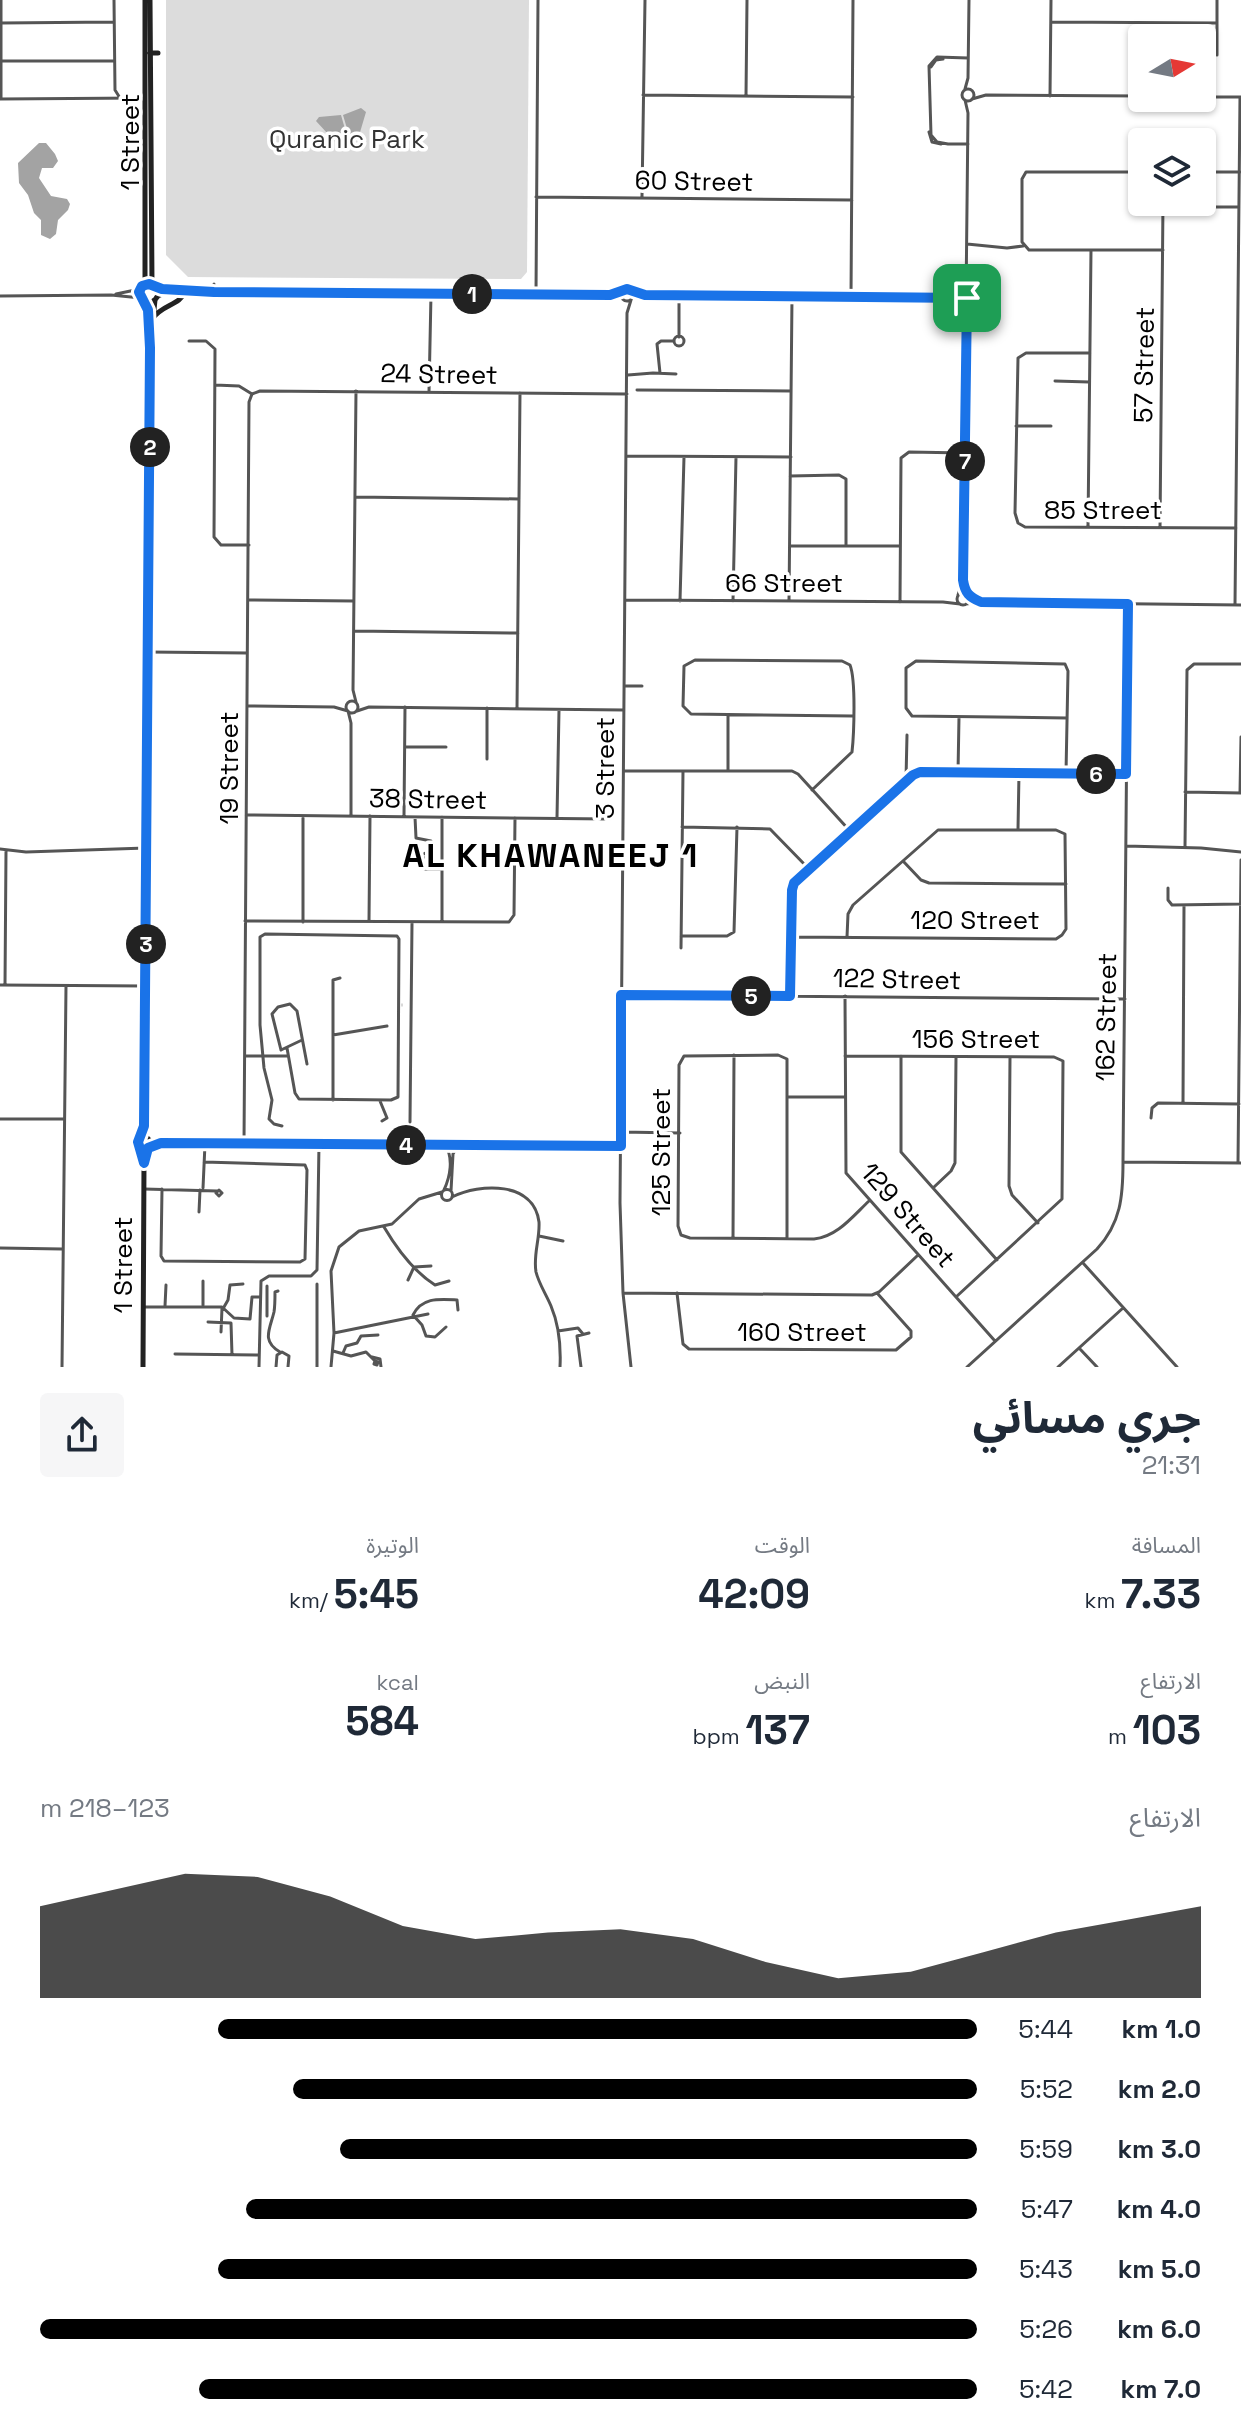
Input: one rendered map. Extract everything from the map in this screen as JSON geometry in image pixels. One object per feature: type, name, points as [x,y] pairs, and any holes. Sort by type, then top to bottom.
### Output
[{"type":"street","points":[[1,0],[0,99],[141,98]]},
{"type":"street","points":[[114,0],[115,90],[120,98]]},
{"type":"street","name":"1 Street","points":[[142,300],[147,0]]},
{"type":"street","name":"1 Street","points":[[147,0],[151,217],[156,299]]},
{"type":"street","points":[[536,294],[538,0]]},
{"type":"street","points":[[642,198],[645,0]]},
{"type":"street","points":[[746,96],[747,0]]},
{"type":"street","points":[[851,297],[853,0]]},
{"type":"street","points":[[966,604],[969,600],[963,580],[968,113],[962,95],[968,78],[969,0]]},
{"type":"street","points":[[1050,96],[1051,0]]},
{"type":"street","points":[[1217,0],[1217,55]]},
{"type":"street","points":[[1,23],[114,22]]},
{"type":"street","points":[[1051,22],[1217,23]]},
{"type":"street","points":[[140,47],[145,37]]},
{"type":"street","points":[[150,53],[158,53]]},
{"type":"street","points":[[968,58],[949,58],[933,63],[930,75],[933,138],[939,143],[968,144]]},
{"type":"street","points":[[1,61],[114,61]]},
{"type":"street","points":[[968,78],[973,91],[968,113]]},
{"type":"street","points":[[965,89],[986,95],[1128,96]]},
{"type":"street","points":[[109,98],[115,90]]},
{"type":"street","points":[[643,95],[853,97]]},
{"type":"street","points":[[965,100],[986,95]]},
{"type":"street","points":[[1216,97],[1241,97],[1236,528],[1238,605]]},
{"type":"street","points":[[1023,246],[1022,182],[1026,172],[1128,172]]},
{"type":"street","points":[[1216,172],[1240,172]]},
{"type":"street","name":"60 Street","points":[[536,197],[852,200]]},
{"type":"street","points":[[1216,206],[1239,207]]},
{"type":"street","points":[[151,217],[159,216]]},
{"type":"street","name":"57 Street","points":[[1160,528],[1163,216]]},
{"type":"street","points":[[967,244],[1007,248],[1023,246],[1029,250],[1163,250]]},
{"type":"street","points":[[1088,527],[1091,250]]},
{"type":"street","points":[[214,284],[214,292]]},
{"type":"street","points":[[496,284],[496,294]]},
{"type":"street","points":[[345,285],[345,293]]},
{"type":"street","points":[[114,295],[154,286],[214,292],[610,295],[632,300],[645,295]]},
{"type":"street","points":[[610,295],[627,289],[645,295],[679,296],[967,298]]},
{"type":"street","points":[[0,296],[114,295],[142,300],[186,291]]},
{"type":"street","points":[[152,318],[163,307],[180,301],[186,291]]},
{"type":"street","name":"3 Street","points":[[622,291],[627,313],[627,394],[621,1146],[623,1293],[631,1367]]},
{"type":"street","points":[[632,292],[632,300]]},
{"type":"street","points":[[429,392],[431,294]]},
{"type":"street","points":[[679,296],[679,337]]},
{"type":"street","points":[[789,601],[792,297]]},
{"type":"street","points":[[150,348],[156,299]]},
{"type":"street","points":[[142,300],[148,310],[150,348],[146,1148]]},
{"type":"street","name":"3 Street","points":[[627,313],[632,300]]},
{"type":"street","points":[[660,373],[657,344],[674,341],[676,345],[683,345],[683,337],[675,337],[674,341]]},
{"type":"street","points":[[189,341],[206,341],[213,345],[214,537],[221,545],[249,545]]},
{"type":"street","name":"85 Street","points":[[1090,353],[1020,355],[1017,364],[1016,426],[1015,513],[1018,523],[1025,527],[1236,528]]},
{"type":"street","points":[[627,375],[676,374]]},
{"type":"street","points":[[1055,381],[1089,382]]},
{"type":"street","name":"24 Street","points":[[215,385],[239,386],[252,394],[258,391],[627,394]]},
{"type":"street","points":[[637,390],[791,391]]},
{"type":"street","points":[[351,723],[357,712],[353,690],[356,391]]},
{"type":"street","points":[[517,709],[520,393]]},
{"type":"street","name":"19 Street","points":[[244,1144],[249,402],[252,394]]},
{"type":"street","points":[[1016,426],[1051,426]]},
{"type":"street","points":[[900,602],[902,455],[965,453]]},
{"type":"street","points":[[626,456],[791,457]]},
{"type":"street","points":[[680,601],[684,457]]},
{"type":"street","points":[[733,601],[736,457]]},
{"type":"street","points":[[790,476],[844,477],[847,489],[846,546]]},
{"type":"street","points":[[355,497],[519,499]]},
{"type":"street","points":[[790,546],[900,546]]},
{"type":"street","points":[[960,604],[958,595],[963,580]]},
{"type":"street","points":[[958,595],[967,595],[981,602]]},
{"type":"street","name":"66 Street","points":[[943,602],[958,595]]},
{"type":"street","points":[[248,600],[354,601]]},
{"type":"street","name":"66 Street","points":[[625,600],[1238,605]]},
{"type":"street","name":"162 Street","points":[[967,1367],[1105,1240],[1116,1221],[1122,1200],[1128,604]]},
{"type":"street","points":[[354,631],[518,633]]},
{"type":"street","points":[[148,652],[247,653]]},
{"type":"street","points":[[812,790],[851,754],[853,716],[853,673],[850,665],[842,661],[687,662],[683,671],[683,706],[691,714],[853,716]]},
{"type":"street","points":[[1066,773],[1068,676],[1066,665],[911,662],[907,672],[908,714],[918,717],[1067,718]]},
{"type":"street","points":[[1185,847],[1187,670],[1194,664],[1241,664]]},
{"type":"street","points":[[624,686],[642,686]]},
{"type":"street","points":[[351,816],[351,723],[348,702],[353,690]]},
{"type":"street","points":[[334,707],[357,702],[369,707],[624,710]]},
{"type":"street","points":[[247,706],[334,707],[357,712],[369,707]]},
{"type":"street","points":[[404,817],[405,707]]},
{"type":"street","points":[[487,708],[487,759]]},
{"type":"street","points":[[557,818],[559,710]]},
{"type":"street","points":[[728,715],[728,771]]},
{"type":"street","points":[[958,773],[959,717]]},
{"type":"street","points":[[905,781],[907,735]]},
{"type":"street","points":[[1185,792],[1241,793],[1241,737]]},
{"type":"street","points":[[404,747],[446,747]]},
{"type":"street","points":[[908,767],[918,773],[1126,774]]},
{"type":"street","points":[[624,771],[792,771],[851,832]]},
{"type":"street","points":[[681,948],[683,771]]},
{"type":"street","points":[[790,996],[793,886],[905,781],[918,773]]},
{"type":"street","points":[[847,937],[851,908],[938,830],[1018,829],[1019,773]]},
{"type":"street","name":"38 Street","points":[[246,815],[610,819]]},
{"type":"street","points":[[303,816],[303,922]]},
{"type":"street","points":[[369,922],[370,816]]},
{"type":"street","points":[[415,817],[416,838],[430,840],[429,852],[432,856]]},
{"type":"street","points":[[442,817],[442,923]]},
{"type":"street","points":[[245,921],[506,924],[514,915],[515,818]]},
{"type":"street","points":[[682,827],[770,829],[809,869]]},
{"type":"street","points":[[681,936],[727,936],[734,932],[737,827]]},
{"type":"street","name":"120 Street","points":[[791,937],[1056,939],[1066,929],[1065,834],[1059,830],[1018,829]]},
{"type":"street","points":[[1126,846],[1241,852]]},
{"type":"street","points":[[0,849],[33,852],[146,848]]},
{"type":"street","points":[[6,851],[2,985],[145,986]]},
{"type":"street","points":[[427,861],[422,855],[429,852]]},
{"type":"street","points":[[442,856],[432,856],[423,868],[442,869]]},
{"type":"street","points":[[902,860],[921,880],[929,883],[1066,884]]},
{"type":"street","points":[[1123,1162],[1240,1163],[1241,860]]},
{"type":"street","points":[[1168,888],[1168,902],[1184,905],[1241,904]]},
{"type":"street","points":[[1183,1103],[1184,905]]},
{"type":"street","points":[[410,1122],[412,923]]},
{"type":"street","points":[[282,1126],[270,1121],[272,1100],[264,1068],[260,1025],[260,939],[263,934],[397,936],[401,1005],[399,1095],[393,1100],[301,1100],[297,1097],[287,1048]]},
{"type":"street","points":[[333,1100],[333,980],[340,978]]},
{"type":"street","points":[[62,1367],[66,986]]},
{"type":"street","name":"122 Street","points":[[621,995],[1125,999]]},
{"type":"street","name":"129 Street","points":[[845,996],[844,1166],[849,1179],[995,1341]]},
{"type":"street","points":[[279,1053],[272,1017],[278,1007],[290,1004],[295,1007],[307,1064]]},
{"type":"street","points":[[401,1005],[411,1005]]},
{"type":"street","points":[[333,1035],[387,1026]]},
{"type":"street","points":[[245,1056],[264,1057],[312,1040]]},
{"type":"street","points":[[279,1053],[288,1056]]},
{"type":"street","name":"125 Street","points":[[787,1238],[789,1062],[785,1057],[688,1054],[679,1065],[679,1231],[685,1237],[787,1238],[828,1236],[869,1201]]},
{"type":"street","points":[[733,1238],[734,1055]]},
{"type":"street","name":"156 Street","points":[[845,1056],[1057,1057],[1064,1064],[1061,1202],[956,1297]]},
{"type":"street","points":[[901,1056],[901,1152],[997,1260]]},
{"type":"street","points":[[933,1188],[955,1163],[956,1057]]},
{"type":"street","points":[[1010,1057],[1009,1186],[1012,1195],[1038,1223]]},
{"type":"street","points":[[788,1097],[845,1097]]},
{"type":"street","points":[[379,1100],[387,1118],[382,1121]]},
{"type":"street","points":[[1151,1118],[1152,1108],[1156,1104],[1239,1104]]},
{"type":"street","points":[[260,1110],[269,1111]]},
{"type":"street","points":[[0,1119],[65,1119]]},
{"type":"street","points":[[621,1132],[680,1133]]},
{"type":"street","points":[[146,1148],[138,1142],[146,1138],[161,1143],[205,1144],[621,1146]]},
{"type":"street","points":[[146,1148],[161,1143]]},
{"type":"street","points":[[199,1212],[205,1144]]},
{"type":"street","points":[[259,1367],[260,1284],[266,1276],[311,1276],[316,1272],[319,1144]]},
{"type":"street","points":[[443,1193],[450,1173],[450,1154],[445,1145]]},
{"type":"street","points":[[443,1193],[448,1200],[452,1194],[453,1154],[459,1145]]},
{"type":"street","name":"1 Street","points":[[143,1367],[146,1148]]},
{"type":"street","points":[[162,1189],[161,1258],[164,1261],[300,1262],[305,1259],[305,1165],[204,1162]]},
{"type":"street","points":[[331,1367],[334,1333],[331,1271],[335,1254],[343,1242],[353,1234],[396,1221],[414,1202],[435,1194],[458,1194],[492,1188],[516,1192],[529,1200],[537,1213],[536,1269],[553,1310],[558,1331],[560,1367]]},
{"type":"street","points":[[144,1189],[217,1191]]},
{"type":"street","points":[[384,1227],[425,1278],[438,1284],[449,1281]]},
{"type":"street","points":[[538,1236],[563,1241]]},
{"type":"street","points":[[0,1248],[62,1249]]},
{"type":"street","points":[[623,1293],[877,1293],[918,1255]]},
{"type":"street","points":[[1082,1263],[1177,1367]]},
{"type":"street","points":[[414,1267],[431,1266]]},
{"type":"street","points":[[408,1280],[414,1267]]},
{"type":"street","points":[[203,1281],[203,1307]]},
{"type":"street","points":[[221,1332],[223,1307],[228,1300],[231,1283],[243,1284]]},
{"type":"street","points":[[317,1284],[317,1367]]},
{"type":"street","points":[[438,1284],[441,1292]]},
{"type":"street","points":[[165,1307],[166,1285]]},
{"type":"street","points":[[267,1286],[267,1316]]},
{"type":"street","points":[[143,1307],[223,1307],[234,1318],[251,1319],[252,1297],[276,1292],[268,1340],[272,1347],[288,1355],[288,1367]]},
{"type":"street","name":"160 Street","points":[[677,1293],[683,1341],[689,1349],[896,1350],[911,1337],[911,1331],[877,1293]]},
{"type":"street","points":[[413,1315],[419,1305],[432,1299],[457,1300],[458,1310]]},
{"type":"street","points":[[1058,1367],[1123,1308]]},
{"type":"street","points":[[334,1333],[428,1314]]},
{"type":"street","points":[[413,1315],[422,1325],[424,1335],[429,1337],[435,1337],[446,1327]]},
{"type":"street","points":[[208,1322],[232,1324],[232,1355]]},
{"type":"street","points":[[558,1331],[578,1328],[583,1334]]},
{"type":"street","points":[[581,1367],[577,1336],[589,1333]]},
{"type":"street","points":[[342,1353],[346,1346],[357,1343],[361,1336],[378,1335]]},
{"type":"street","points":[[1079,1348],[1097,1367]]},
{"type":"street","points":[[333,1351],[351,1356],[366,1352],[377,1363]]},
{"type":"street","points":[[276,1367],[280,1352]]},
{"type":"street","points":[[175,1354],[259,1355]]},
{"type":"green space","name":"Quranic Park","points":[[166,0],[529,0],[527,272],[521,279],[188,277],[166,255]]},
{"type":"shaded area","points":[[361,108],[366,112],[358,139],[351,142],[343,115]]},
{"type":"shaded area","points":[[341,115],[349,143],[339,146],[316,121],[319,117]]},
{"type":"shaded area","points":[[39,143],[46,143],[58,161],[53,168],[42,168],[39,178],[51,196],[67,199],[70,204],[58,220],[56,234],[50,239],[41,235],[41,220],[34,213],[28,195],[19,183],[18,163]]},
{"type":"district","name":"AL KHAWANEEJ 1","points":[[551,855]]},
{"type":"route","points":[[152,284],[162,289],[214,292],[610,295],[627,289],[645,295],[967,298],[963,580],[967,595],[981,602],[1128,604],[1126,774],[920,772],[913,775],[794,883],[790,996],[621,995],[621,1146],[161,1143],[148,1148],[144,1163],[138,1142],[144,1126],[150,348],[148,310],[139,295],[142,286],[152,284]]}]
